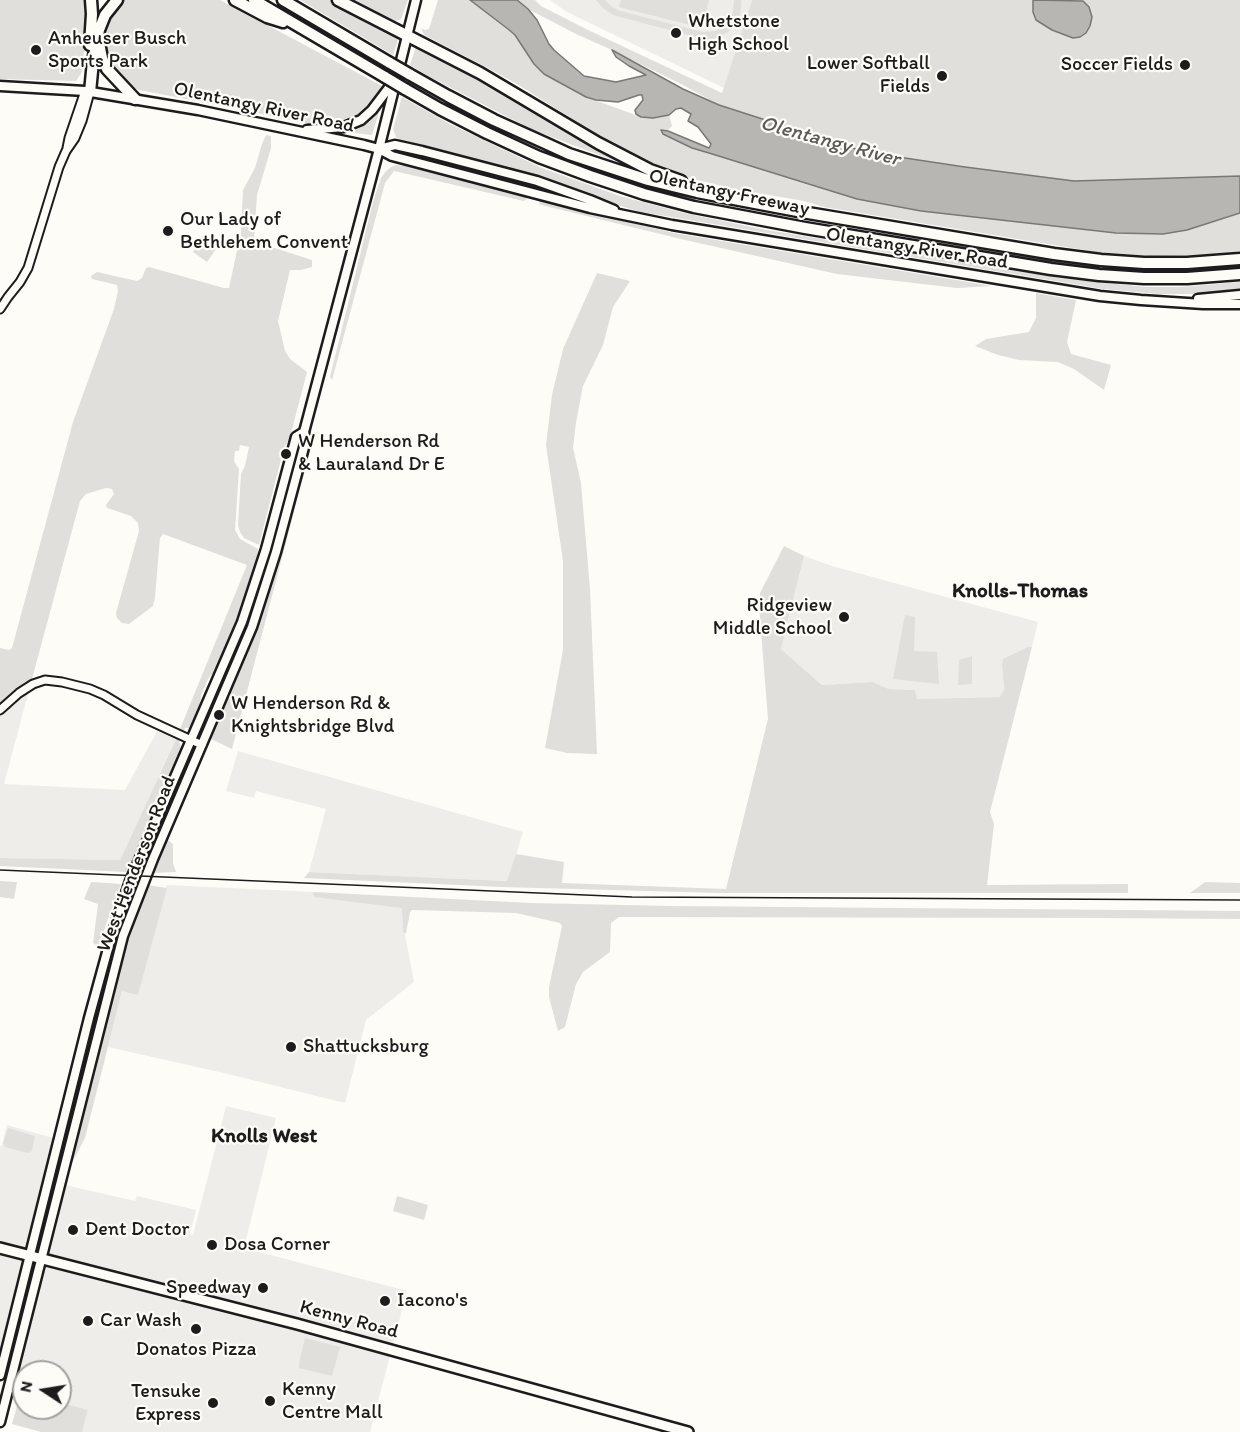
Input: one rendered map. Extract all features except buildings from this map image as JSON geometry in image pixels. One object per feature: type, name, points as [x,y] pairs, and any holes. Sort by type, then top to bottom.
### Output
[{"type":"highway","points":[[88,92],[91,0]]},
{"type":"highway","points":[[88,92],[96,42],[103,20],[117,0]]},
{"type":"highway","points":[[235,0],[267,17],[301,28]]},
{"type":"highway","name":"Olentangy Freeway","points":[[254,0],[391,78],[440,110],[487,134],[590,176],[694,207],[750,219],[1099,275],[1187,278],[1240,274]]},
{"type":"highway","name":"Olentangy Freeway","points":[[284,0],[409,74],[494,120],[569,153],[648,180],[753,204],[1020,249],[1101,260],[1144,264],[1240,259]]},
{"type":"highway","points":[[338,0],[500,84],[598,143],[651,170],[681,182],[753,204]]},
{"type":"highway","points":[[103,20],[99,43],[103,62],[135,99]]},
{"type":"main road","name":"West Henderson Road","points":[[0,1422],[123,936],[153,859],[252,627],[264,591],[306,440],[304,432],[379,149],[391,78],[408,35],[416,0]]},
{"type":"main road","points":[[299,132],[339,128],[356,122],[372,110],[391,78]]},
{"type":"main road","name":"Olentangy River Road","points":[[0,86],[88,92],[189,108],[379,149],[392,156],[597,210],[683,227],[1100,296],[1171,302],[1240,304]]},
{"type":"main road","name":"Olentangy River Road","points":[[1171,302],[1240,295]]},
{"type":"main road","name":"West Henderson Road","points":[[0,1375],[112,934],[130,881],[242,622],[266,549],[296,437],[304,432]]},
{"type":"main road","name":"Kenny Road","points":[[0,1248],[297,1324],[688,1432]]},
{"type":"street","points":[[0,309],[20,282],[27,268],[59,167],[82,121],[88,92]]},
{"type":"street","points":[[0,710],[33,684],[45,680],[62,682],[104,695],[137,715],[202,745]]},
{"type":"shaded area","name":"Anheuser Busch Sports Park","points":[[0,0],[87,0],[88,12],[82,72],[76,81],[0,79]]},
{"type":"shaded area","points":[[122,0],[220,0],[384,87],[371,108],[352,122],[326,126],[139,90],[130,87],[113,73],[102,46],[104,27]]},
{"type":"shaded area","points":[[300,0],[332,0],[396,33],[399,37],[393,55]]},
{"type":"shaded area","points":[[352,0],[408,0],[401,19],[391,23],[359,2]]},
{"type":"shaded area","points":[[438,0],[470,0],[508,28],[586,97],[641,117],[653,118],[669,115],[672,126],[667,131],[662,130],[692,148],[857,199],[921,211],[1116,233],[1163,234],[1187,230],[1240,213],[1240,251],[1223,254],[1151,256],[1096,252],[824,207],[681,176],[639,160],[517,84],[424,35],[421,28],[429,29]]},
{"type":"shaded area","points":[[517,0],[535,0],[541,6],[588,30],[722,93],[752,0],[1240,0],[1240,176],[1074,181],[865,152],[719,105],[683,85],[576,34],[528,9]]},
{"type":"shaded area","name":"Whetstone High School","points":[[550,0],[752,0],[724,88],[567,12]]},
{"type":"shaded area","points":[[596,0],[605,0],[620,11],[703,32],[716,31],[727,23],[733,12],[734,0],[741,0],[741,8],[739,19],[728,32],[714,39],[703,39],[613,15]]},
{"type":"shaded area","points":[[621,0],[709,0],[702,28],[619,7]]},
{"type":"shaded area","points":[[416,47],[452,66],[474,74],[627,163],[626,165],[533,130],[428,76],[410,65]]},
{"type":"shaded area","points":[[402,97],[450,124],[542,168],[620,196],[684,213],[767,230],[1060,278],[1146,287],[1180,287],[1240,282],[1240,291],[1158,294],[1103,289],[641,212],[554,183],[399,141],[393,129]]},
{"type":"shaded area","points":[[383,99],[372,135],[336,131],[343,129]]},
{"type":"shaded area","points":[[266,135],[271,136],[271,148],[257,195],[254,239],[256,242],[312,260],[312,267],[290,270],[278,321],[285,351],[290,359],[307,372],[290,437],[284,448],[259,545],[244,538],[238,525],[241,474],[249,447],[240,445],[239,451],[235,451],[234,461],[239,469],[235,530],[240,539],[258,549],[257,558],[223,653],[208,679],[191,725],[184,731],[180,729],[247,565],[163,534],[160,538],[153,606],[129,624],[122,623],[116,613],[139,531],[138,523],[131,516],[107,508],[106,505],[114,494],[112,489],[106,488],[86,494],[80,501],[32,679],[0,704],[0,648],[9,650],[12,648],[73,422],[114,309],[118,291],[117,285],[92,279],[91,276],[97,272],[137,281],[142,278],[146,268],[149,267],[229,288],[241,232],[243,190],[255,168]]},
{"type":"shaded area","points":[[396,165],[527,199],[524,201],[394,171],[385,183],[332,380],[330,377],[373,202],[381,178],[386,171]]},
{"type":"shaded area","points":[[545,199],[674,233],[992,286],[957,288],[837,274],[539,204],[540,200]]},
{"type":"shaded area","points":[[201,239],[216,249],[207,262],[193,252]]},
{"type":"shaded area","points":[[597,273],[630,281],[613,307],[603,345],[583,386],[573,448],[581,483],[590,589],[597,754],[567,753],[545,748],[563,650],[563,561],[546,445],[552,395],[563,349]]},
{"type":"shaded area","points":[[1036,293],[1076,300],[1067,342],[1071,354],[1111,365],[1104,390],[1074,369],[1058,362],[1019,360],[975,346],[986,339],[1029,332],[1036,318]]},
{"type":"shaded area","points":[[313,439],[232,749],[209,738],[253,637],[274,577]]},
{"type":"shaded area","points":[[784,546],[804,556],[781,649],[822,685],[873,682],[889,689],[915,690],[917,699],[1000,697],[1004,690],[1003,659],[1032,647],[990,812],[994,824],[987,885],[1128,884],[1128,893],[720,893],[502,887],[304,878],[309,872],[507,881],[516,854],[564,862],[562,883],[726,889],[768,719],[759,606],[760,593]]},
{"type":"shaded area","points":[[804,556],[832,566],[1038,622],[1032,647],[1028,647],[1002,664],[1004,691],[1000,697],[916,699],[915,690],[889,689],[873,682],[822,685],[781,649]]},
{"type":"shaded area","points":[[905,615],[915,617],[914,651],[937,652],[939,684],[893,679]]},
{"type":"shaded area","points":[[972,656],[972,684],[958,685],[959,660]]},
{"type":"shaded area","points":[[32,679],[4,784],[125,790],[160,726],[178,734],[120,860],[0,858],[0,704]]},
{"type":"shaded area","points":[[176,739],[179,740],[181,748],[127,872],[0,866],[0,858],[120,860]]},
{"type":"shaded area","points":[[238,751],[523,832],[508,881],[309,872],[326,809],[256,791],[254,798],[226,791]]},
{"type":"shaded area","points":[[168,840],[173,844],[173,863],[176,872],[152,873]]},
{"type":"shaded area","points":[[0,881],[17,882],[14,899],[0,897]]},
{"type":"shaded area","points":[[91,882],[121,884],[100,947],[93,943],[98,904],[84,899]]},
{"type":"shaded area","points":[[1205,882],[1240,883],[1240,893],[1190,893]]},
{"type":"shaded area","points":[[146,885],[167,888],[138,995],[122,991],[85,1138],[71,1165],[69,1164],[129,930]]},
{"type":"shaded area","points":[[167,885],[314,892],[314,894],[401,908],[403,932],[414,982],[366,1020],[345,1103],[108,1047],[122,991],[138,994]]},
{"type":"shaded area","points":[[314,892],[530,903],[672,906],[1240,911],[1240,919],[619,917],[611,923],[610,952],[583,972],[576,984],[565,1027],[558,1031],[549,997],[549,987],[562,926],[560,923],[516,913],[412,910],[405,934],[401,908],[315,897]]},
{"type":"shaded area","points":[[226,1106],[276,1118],[244,1248],[407,1291],[370,1432],[82,1432],[88,1410],[72,1405],[72,1360],[12,1360],[12,1368],[0,1365],[0,1147],[7,1125],[53,1138],[43,1180],[135,1201],[137,1196],[196,1210],[190,1234],[193,1235]]},
{"type":"shaded area","points":[[8,1128],[35,1136],[32,1151],[28,1153],[5,1147],[3,1143]]},
{"type":"shaded area","points":[[397,1196],[428,1205],[424,1220],[393,1211]]},
{"type":"shaded area","points":[[305,1338],[340,1347],[332,1376],[299,1368]]},
{"type":"shaded area","points":[[72,1405],[88,1410],[82,1432],[41,1432],[12,1424],[13,1420],[72,1420]]},
{"type":"water","name":"Olentangy River","points":[[470,0],[517,0],[537,20],[554,50],[584,76],[616,82],[646,75],[616,57],[612,50],[683,89],[719,105],[865,152],[1074,181],[1240,176],[1240,213],[1187,230],[1163,234],[1116,233],[921,211],[857,199],[692,148],[663,134],[661,130],[709,148],[711,144],[698,127],[688,121],[691,114],[681,108],[669,115],[653,118],[641,117],[636,114],[635,110],[643,100],[642,95],[618,102],[586,97],[544,74],[534,64],[515,35]]},
{"type":"water","points":[[1033,0],[1083,1],[1089,7],[1092,17],[1090,26],[1086,33],[1073,38],[1052,30],[1036,20]]},
{"type":"railway","points":[[0,870],[632,897],[1240,900]]},
{"type":"place","name":"Whetstone High School","points":[[676,33]]},
{"type":"place","name":"Anheuser Busch Sports Park","points":[[36,50]]},
{"type":"place","name":"Soccer Fields","points":[[1185,65]]},
{"type":"place","name":"Lower Softball Fields","points":[[942,76]]},
{"type":"place","name":"Our Lady of Bethlehem Convent","points":[[168,231]]},
{"type":"place","name":"W Henderson Rd & Lauraland Dr E","points":[[286,454]]},
{"type":"place","name":"Ridgeview Middle School","points":[[844,617]]},
{"type":"place","name":"W Henderson Rd & Knightsbridge Blvd","points":[[219,715]]},
{"type":"place","name":"Shattucksburg","points":[[291,1047]]},
{"type":"place","name":"Dent Doctor","points":[[73,1230]]},
{"type":"place","name":"Dosa Corner","points":[[212,1245]]},
{"type":"place","name":"Speedway","points":[[263,1288]]},
{"type":"place","name":"Iacono's","points":[[385,1301]]},
{"type":"place","name":"Car Wash","points":[[88,1321]]},
{"type":"place","name":"Donatos Pizza","points":[[196,1329]]},
{"type":"place","name":"Kenny Centre Mall","points":[[270,1401]]},
{"type":"place","name":"Tensuke Express","points":[[213,1403]]},
{"type":"district","name":"Knolls-Thomas","points":[[1020,592]]},
{"type":"district","name":"Knolls West","points":[[264,1137]]}]
